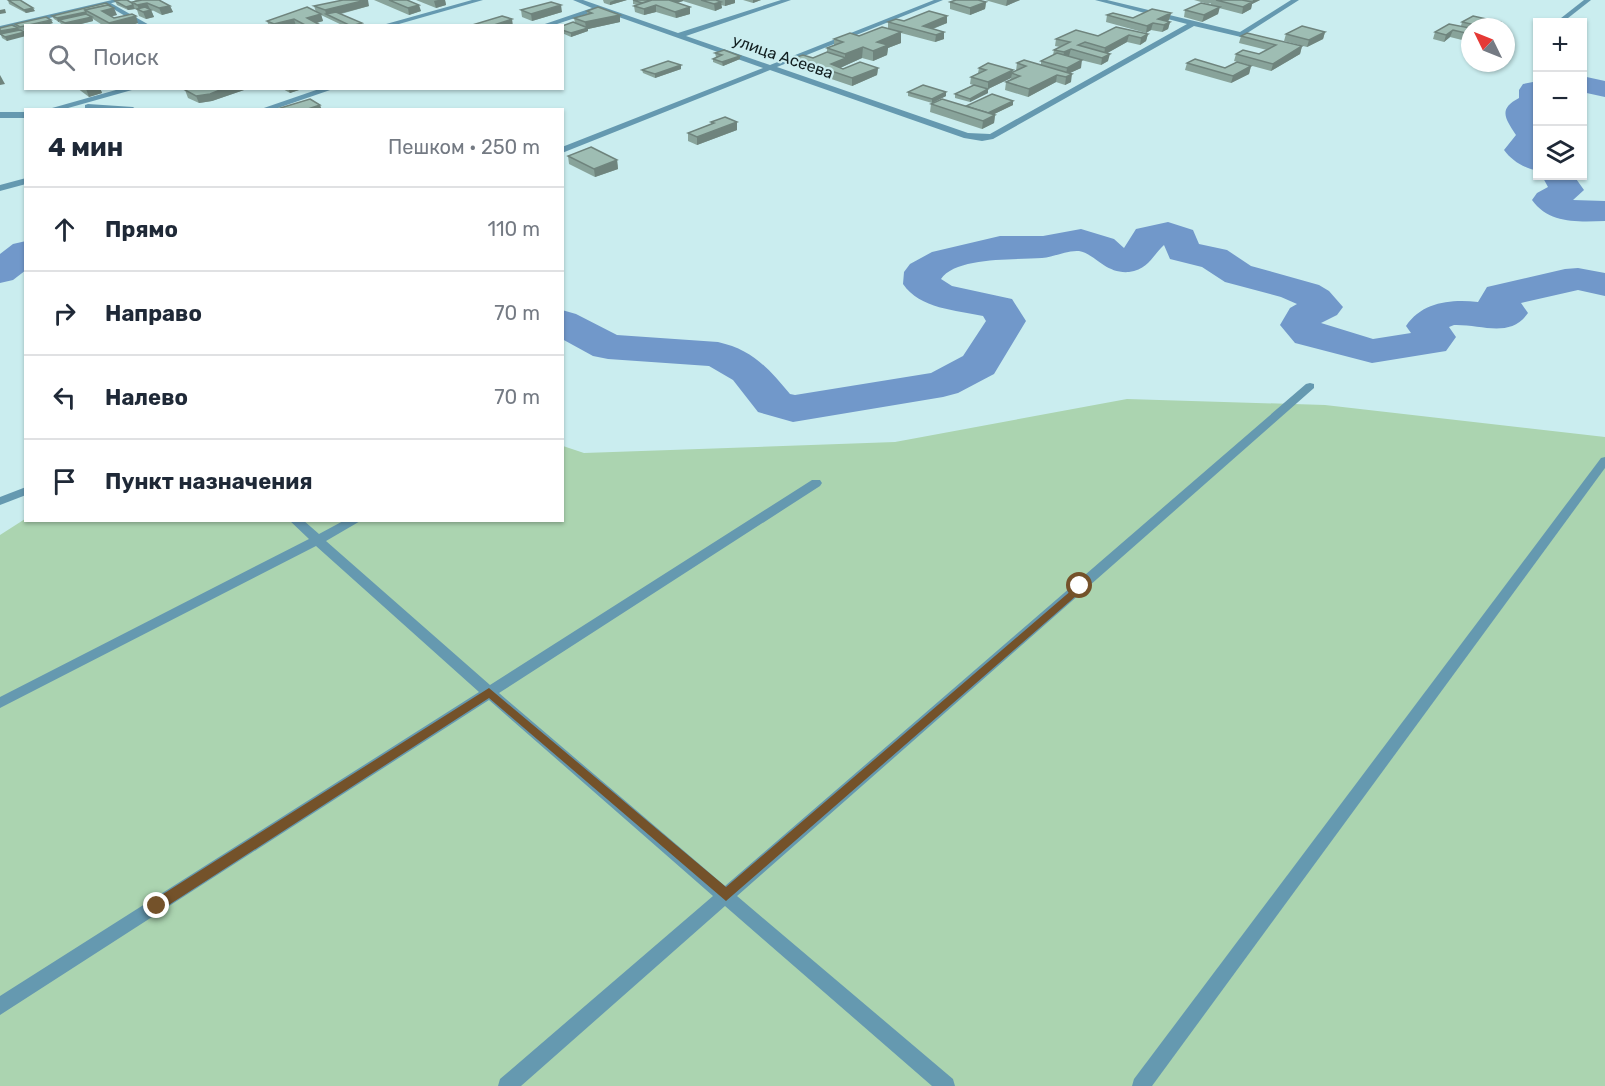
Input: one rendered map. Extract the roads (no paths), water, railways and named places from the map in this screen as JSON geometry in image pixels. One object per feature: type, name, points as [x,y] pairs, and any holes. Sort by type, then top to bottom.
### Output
[{"type":"street","points":[[0,28],[121,0]]},
{"type":"street","points":[[390,24],[480,0]]},
{"type":"street","name":"улица Асеева","points":[[576,0],[967,136],[982,138],[993,136],[1192,24]]},
{"type":"street","points":[[677,36],[788,0]]},
{"type":"street","points":[[564,149],[940,0]]},
{"type":"street","points":[[1098,0],[1241,36],[1296,0]]},
{"type":"street","points":[[1564,18],[1588,0]]},
{"type":"street","points":[[107,3],[144,24]]},
{"type":"street","points":[[548,24],[599,8]]},
{"type":"street","points":[[56,108],[127,90]]},
{"type":"street","points":[[268,108],[326,90]]},
{"type":"street","points":[[70,108],[105,106],[119,108]]},
{"type":"street","points":[[0,115],[22,116]]},
{"type":"street","points":[[0,122],[22,116]]},
{"type":"street","points":[[0,188],[24,182]]},
{"type":"lane","points":[[507,1086],[1310,386]]},
{"type":"lane","points":[[1141,1086],[1605,460]]},
{"type":"lane","points":[[0,1006],[816,483]]},
{"type":"lane","points":[[0,501],[24,492]]},
{"type":"lane","points":[[297,522],[489,692],[946,1086]]},
{"type":"lane","points":[[0,703],[352,522]]},
{"type":"waterway","points":[[1587,85],[1605,89]]},
{"type":"waterway","points":[[1533,102],[1520,109],[1520,119],[1531,135],[1520,150],[1533,159]]},
{"type":"waterway","points":[[1561,180],[1567,190],[1549,200],[1555,205],[1575,211],[1605,211]]},
{"type":"waterway","points":[[564,323],[608,347],[718,354],[748,371],[774,403],[793,409],[943,384],[979,365],[1006,321],[998,307],[940,295],[922,284],[923,272],[945,260],[1000,247],[1043,247],[1081,240],[1101,247],[1114,258],[1127,261],[1137,256],[1149,237],[1168,233],[1180,238],[1183,251],[1214,258],[1234,272],[1248,278],[1295,288],[1315,299],[1323,307],[1304,316],[1300,325],[1309,334],[1372,351],[1432,342],[1436,337],[1426,326],[1443,315],[1463,312],[1503,317],[1508,313],[1497,301],[1501,295],[1565,280],[1591,280],[1605,285]]},
{"type":"waterway","points":[[0,272],[24,254]]}]
